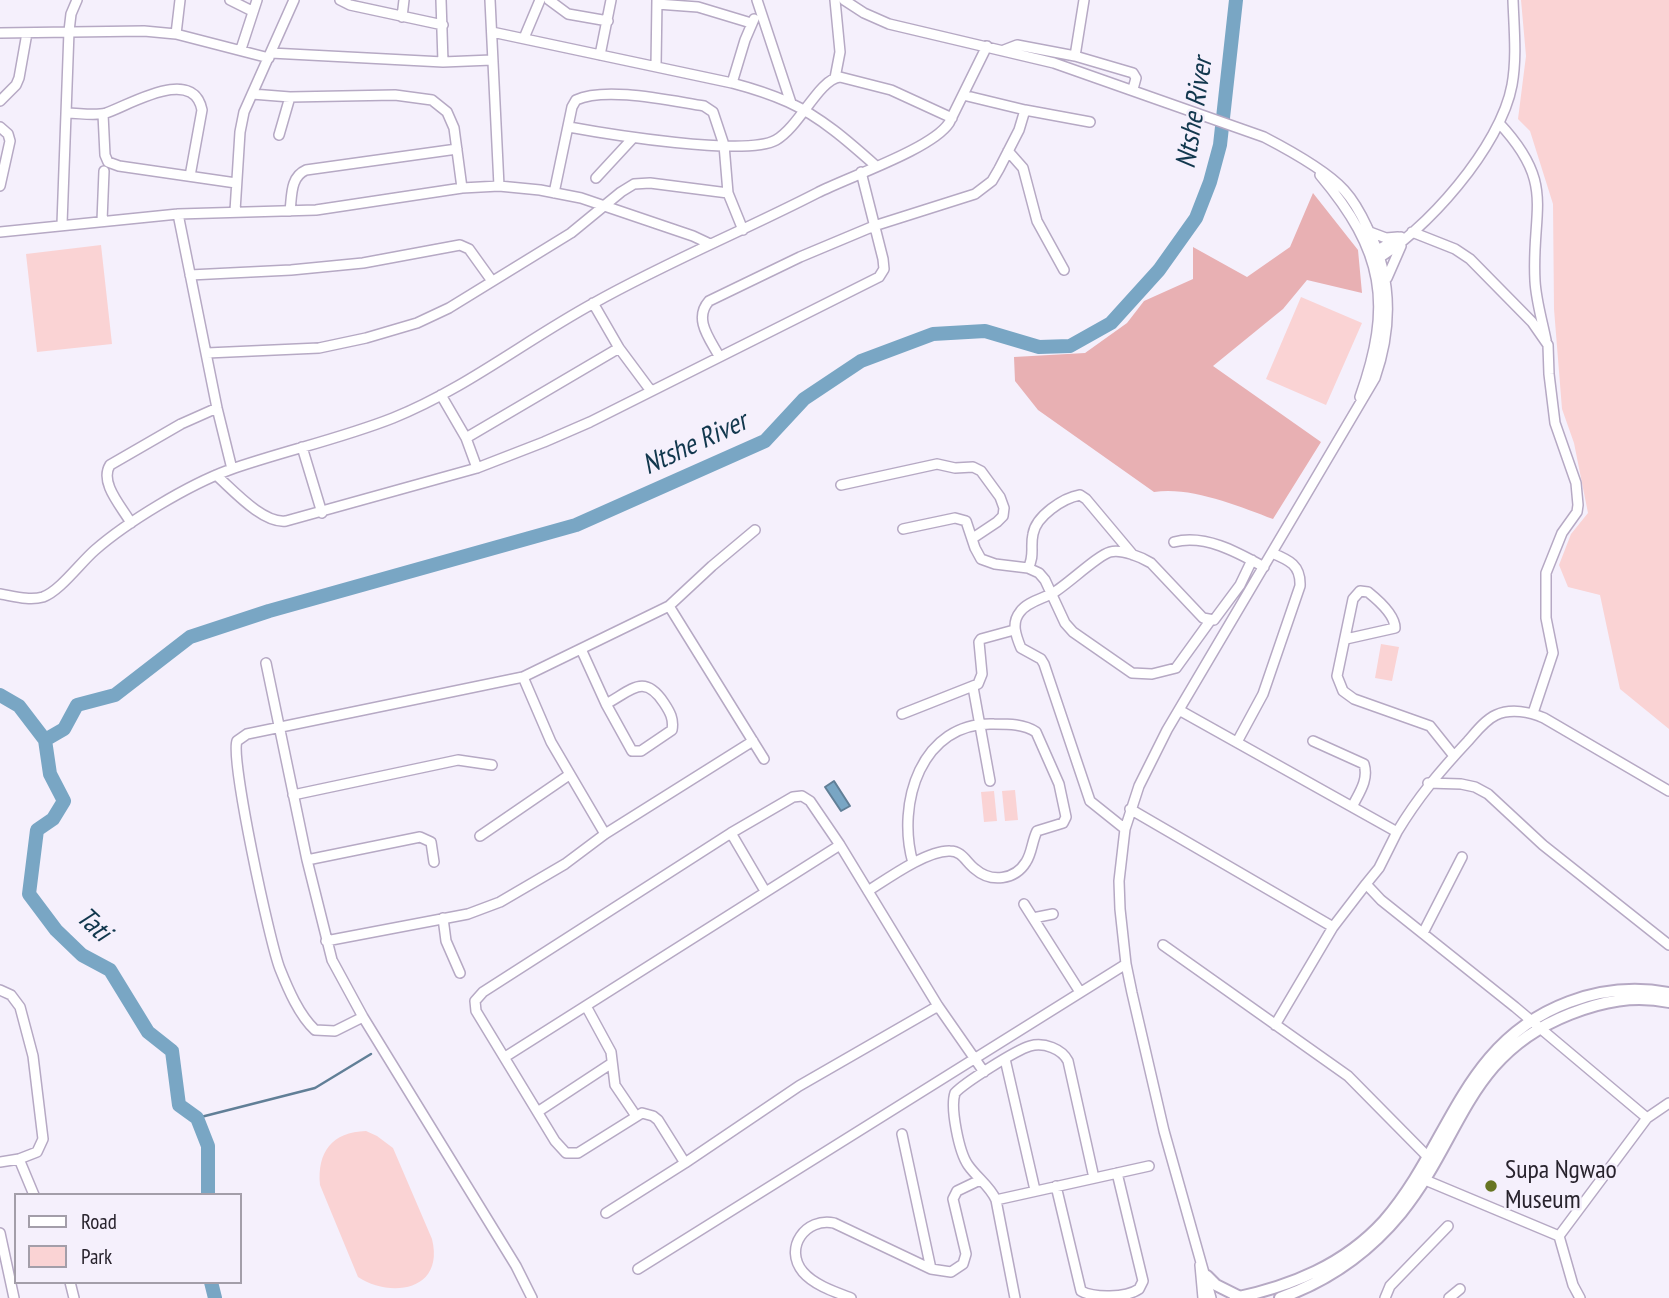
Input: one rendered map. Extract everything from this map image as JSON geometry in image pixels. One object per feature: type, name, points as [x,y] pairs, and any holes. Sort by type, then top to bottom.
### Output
[{"type":"main road","points":[[1280,1298],[1328,1275],[1367,1248],[1402,1211],[1489,1070],[1553,1008],[1581,997],[1604,992],[1632,990],[1669,993]]},
{"type":"main road","points":[[1207,1276],[1216,1285],[1238,1297],[1295,1282],[1343,1257],[1382,1223],[1420,1178],[1427,1156],[1476,1073],[1497,1048],[1533,1025],[1606,1002],[1642,998],[1669,1002]]},
{"type":"street","points":[[62,224],[69,31],[71,14],[77,0]]},
{"type":"street","points":[[176,34],[180,0]]},
{"type":"street","points":[[230,0],[252,11]]},
{"type":"street","points":[[242,49],[257,0]]},
{"type":"street","points":[[234,211],[241,121],[294,0]]},
{"type":"street","points":[[340,0],[350,5],[443,25]]},
{"type":"street","points":[[402,17],[404,0]]},
{"type":"street","points":[[441,0],[443,62]]},
{"type":"street","points":[[490,0],[499,186]]},
{"type":"street","points":[[524,38],[540,0]]},
{"type":"street","points":[[549,0],[568,14],[608,21]]},
{"type":"street","points":[[600,55],[611,0]]},
{"type":"street","points":[[757,0],[791,103]]},
{"type":"street","points":[[835,0],[840,52],[835,78]]},
{"type":"street","points":[[844,0],[889,24],[1054,63],[1249,131],[1286,148],[1335,181],[1347,193],[1370,232],[1378,290],[1378,338],[1352,419]]},
{"type":"street","points":[[1075,56],[1084,0]]},
{"type":"street","points":[[1375,256],[1406,236],[1432,214],[1454,189],[1499,123],[1512,86],[1516,57],[1513,0]]},
{"type":"street","points":[[656,66],[657,2],[716,11],[751,23]]},
{"type":"street","points":[[732,83],[751,23],[760,13]]},
{"type":"street","points":[[0,33],[123,29],[176,34],[270,55],[443,62],[492,60]]},
{"type":"street","points":[[0,101],[16,85],[19,78],[27,33]]},
{"type":"street","points":[[492,33],[732,83],[791,103],[842,137],[876,166]]},
{"type":"street","points":[[1004,50],[1017,45],[1075,56],[1133,73],[1136,76],[1133,89]]},
{"type":"street","points":[[0,594],[34,598],[48,594],[94,551],[131,523],[216,475],[393,418],[442,395],[593,303],[710,244],[935,138],[952,118],[987,46]]},
{"type":"street","points":[[569,127],[634,138],[746,147],[766,144],[790,129],[823,86],[835,78],[864,82],[891,90],[952,118]]},
{"type":"street","points":[[67,113],[103,114],[168,89],[191,94],[201,105],[202,116],[190,176]]},
{"type":"street","points":[[252,94],[290,97],[408,95],[432,100],[450,119],[454,128],[462,188]]},
{"type":"street","points":[[963,95],[1090,122]]},
{"type":"street","points":[[554,193],[573,104],[579,99],[592,96],[639,96],[708,107],[713,112],[724,145],[728,193],[743,230]]},
{"type":"street","points":[[279,135],[290,97]]},
{"type":"street","points":[[719,356],[701,321],[704,307],[709,302],[800,257],[874,226],[975,194],[992,181],[1025,110]]},
{"type":"street","points":[[103,114],[104,153],[108,162],[119,166],[236,183]]},
{"type":"street","points":[[1499,123],[1527,158],[1538,190],[1535,282],[1548,345],[1555,423],[1576,483],[1578,505],[1577,512],[1562,533],[1546,573],[1546,618],[1553,653],[1533,713]]},
{"type":"street","points":[[0,127],[8,134],[10,141],[0,186]]},
{"type":"street","points":[[596,178],[634,138]]},
{"type":"street","points":[[290,211],[296,176],[306,170],[457,149]]},
{"type":"street","points":[[1008,151],[1023,168],[1037,221],[1064,270]]},
{"type":"street","points":[[1315,168],[1348,208],[1386,282]]},
{"type":"street","points":[[102,221],[104,171]]},
{"type":"street","points":[[216,475],[245,501],[274,521],[286,521],[477,468],[590,422],[879,276],[884,264],[861,172]]},
{"type":"street","points":[[207,353],[319,348],[417,323],[449,308],[571,233],[628,187],[642,183],[728,193]]},
{"type":"street","points":[[0,232],[178,214],[337,208],[462,188],[499,186],[554,193],[606,206],[710,244]]},
{"type":"street","points":[[178,214],[232,469]]},
{"type":"street","points":[[1370,232],[1386,238],[1406,236],[1455,249],[1470,259],[1532,322],[1548,345]]},
{"type":"street","points":[[1203,1298],[1200,1263],[1164,1131],[1126,964],[1119,881],[1125,829],[1130,809],[1153,758],[1179,710],[1375,378],[1384,350],[1386,282],[1392,261],[1406,236]]},
{"type":"street","points":[[190,275],[363,263],[460,245],[469,249],[492,281]]},
{"type":"street","points":[[593,303],[619,348],[651,391]]},
{"type":"street","points":[[466,438],[619,348]]},
{"type":"street","points":[[442,395],[466,438],[477,468]]},
{"type":"street","points":[[131,523],[108,483],[106,473],[110,465],[181,424],[217,408]]},
{"type":"street","points":[[302,447],[322,513]]},
{"type":"street","points":[[841,485],[937,464],[955,468],[973,467],[981,471],[1000,497],[1004,508],[1003,516],[997,522],[973,538]]},
{"type":"street","points":[[1028,568],[1034,553],[1032,534],[1041,519],[1066,499],[1080,495],[1133,555]]},
{"type":"street","points":[[903,529],[960,518],[968,525],[981,559],[995,565],[1028,568],[1039,573],[1073,632],[1138,675],[1176,668],[1210,621],[1218,618],[1240,585],[1252,560]]},
{"type":"street","points":[[363,1017],[334,1031],[315,1030],[297,1003],[280,969],[271,940],[234,747],[237,741],[243,735],[523,677],[669,606],[755,530]]},
{"type":"street","points":[[1174,542],[1199,539],[1264,567]]},
{"type":"street","points":[[1125,829],[1090,801],[1044,664],[1041,659],[1021,648],[1014,630],[1016,619],[1025,607],[1051,594],[1111,552],[1133,555],[1151,563],[1203,618],[1210,621]]},
{"type":"street","points":[[1237,742],[1264,694],[1300,586],[1300,576],[1294,563],[1272,553]]},
{"type":"street","points":[[1346,639],[1395,628],[1395,623],[1386,610],[1368,592],[1360,591],[1355,596],[1337,676],[1343,691],[1354,699],[1430,726],[1454,756]]},
{"type":"street","points":[[669,606],[764,759]]},
{"type":"street","points":[[902,714],[978,684],[982,674],[981,639],[1014,630]]},
{"type":"street","points":[[581,649],[606,704],[632,751],[641,751],[672,730],[670,713],[656,691],[649,686],[640,686],[606,704]]},
{"type":"street","points":[[266,663],[307,860],[326,941],[339,975],[516,1266],[532,1298]]},
{"type":"street","points":[[523,677],[551,742],[605,834]]},
{"type":"street","points":[[973,687],[990,781]]},
{"type":"street","points":[[1179,710],[1397,832]]},
{"type":"street","points":[[1275,1025],[1333,926],[1379,868],[1397,832],[1429,783],[1494,716],[1507,711],[1533,713],[1669,791]]},
{"type":"street","points":[[868,891],[913,863],[952,850],[960,853],[977,871],[987,876],[1005,878],[1017,872],[1027,861],[1037,831],[1063,822],[1066,817],[1059,785],[1036,732],[1021,726],[981,723],[950,735],[922,765],[908,805],[907,831],[913,863]]},
{"type":"street","points":[[326,941],[468,914],[500,902],[565,864],[605,834],[753,741]]},
{"type":"street","points":[[1313,741],[1364,764],[1364,783],[1352,807]]},
{"type":"street","points":[[293,795],[458,760],[492,765]]},
{"type":"street","points":[[480,836],[569,775]]},
{"type":"street","points":[[1429,783],[1461,784],[1488,794],[1544,845],[1669,945]]},
{"type":"street","points":[[685,1163],[658,1120],[648,1113],[636,1116],[572,1155],[561,1149],[476,1011],[475,1001],[483,992],[793,797],[802,796],[810,801],[840,845],[938,1006],[984,1072]]},
{"type":"street","points":[[1130,809],[1333,926]]},
{"type":"street","points":[[731,834],[765,891]]},
{"type":"street","points":[[307,860],[420,837],[431,842],[434,862]]},
{"type":"street","points":[[505,1057],[840,845]]},
{"type":"street","points":[[1423,933],[1462,857]]},
{"type":"street","points":[[1366,884],[1381,900],[1647,1118]]},
{"type":"street","points":[[1024,904],[1080,992]]},
{"type":"street","points":[[1033,918],[1053,914]]},
{"type":"street","points":[[443,918],[446,941],[460,973]]},
{"type":"street","points":[[1163,945],[1348,1076],[1427,1156]]},
{"type":"street","points":[[638,1269],[1126,964]]},
{"type":"street","points":[[0,990],[16,1001],[23,1016],[33,1056],[43,1133],[43,1144],[37,1152],[0,1162]]},
{"type":"street","points":[[586,1006],[609,1046],[615,1085],[636,1116]]},
{"type":"street","points":[[606,1213],[799,1086],[938,1006]]},
{"type":"street","points":[[1015,1298],[996,1200],[962,1154],[953,1099],[959,1089],[1030,1046],[1058,1049],[1066,1056],[1094,1178]]},
{"type":"street","points":[[1005,1059],[1035,1190]]},
{"type":"street","points":[[538,1111],[612,1063]]},
{"type":"street","points":[[1559,1236],[1647,1118],[1669,1103]]},
{"type":"street","points":[[902,1135],[931,1269]]},
{"type":"street","points":[[19,1159],[33,1193]]},
{"type":"street","points":[[996,1200],[1149,1166]]},
{"type":"street","points":[[1056,1186],[1081,1291],[1096,1297],[1132,1293],[1139,1289],[1143,1280],[1117,1173]]},
{"type":"street","points":[[1420,1178],[1559,1236]]},
{"type":"street","points":[[851,1298],[813,1281],[798,1264],[796,1244],[801,1233],[812,1224],[825,1221],[834,1223],[931,1269],[951,1272],[963,1264],[966,1254],[953,1199],[957,1191],[980,1180]]},
{"type":"street","points":[[1385,1298],[1390,1286],[1448,1226]]},
{"type":"street","points":[[0,1233],[14,1298]]},
{"type":"street","points":[[1559,1236],[1573,1285],[1580,1298]]},
{"type":"street","points":[[1200,1263],[1207,1276],[1211,1298]]},
{"type":"street","points":[[1449,1298],[1460,1289]]},
{"type":"green space","points":[[1521,0],[1669,0],[1669,729],[1620,689],[1600,595],[1568,587],[1559,565],[1571,534],[1588,513],[1574,443],[1562,409],[1554,309],[1553,204],[1530,131],[1518,119],[1526,56]]},
{"type":"green space","points":[[101,245],[112,344],[37,352],[26,254]]},
{"type":"green space","points":[[1301,297],[1362,323],[1326,405],[1266,379]]},
{"type":"green space","points":[[1381,644],[1399,647],[1392,681],[1375,678]]},
{"type":"green space","points":[[1015,790],[1018,820],[1005,821],[1002,791]]},
{"type":"green space","points":[[994,791],[997,821],[984,822],[981,792]]},
{"type":"green space","points":[[366,1131],[393,1148],[432,1239],[434,1257],[430,1270],[422,1280],[412,1286],[384,1287],[358,1277],[320,1185],[321,1163],[329,1146],[344,1135]]},
{"type":"shaded area","points":[[1313,193],[1358,250],[1362,293],[1307,280],[1283,309],[1213,366],[1321,442],[1273,519],[1199,494],[1154,492],[1038,410],[1015,381],[1014,357],[1085,353],[1127,323],[1144,301],[1193,279],[1193,247],[1247,277],[1290,247]]},
{"type":"water","points":[[834,781],[850,806],[841,811],[825,787]]},
{"type":"waterway","name":"Ntshe River","points":[[45,740],[64,729],[77,705],[115,695],[190,637],[269,611],[576,525],[765,441],[804,399],[861,361],[933,334],[985,331],[1039,347],[1070,346],[1111,323],[1159,270],[1196,218],[1210,182],[1220,145],[1236,0]]},
{"type":"waterway","name":"Tati","points":[[0,695],[19,706],[45,740],[50,774],[64,801],[53,819],[37,830],[29,894],[56,930],[82,955],[110,970],[148,1032],[172,1051],[179,1105],[197,1118],[208,1146],[208,1193]]},
{"type":"waterway","points":[[197,1118],[315,1088],[371,1054]]},
{"type":"waterway","name":"Tati","points":[[212,1284],[215,1298]]},
{"type":"place","name":"Supa Ngwao Museum","points":[[1491,1186]]}]
